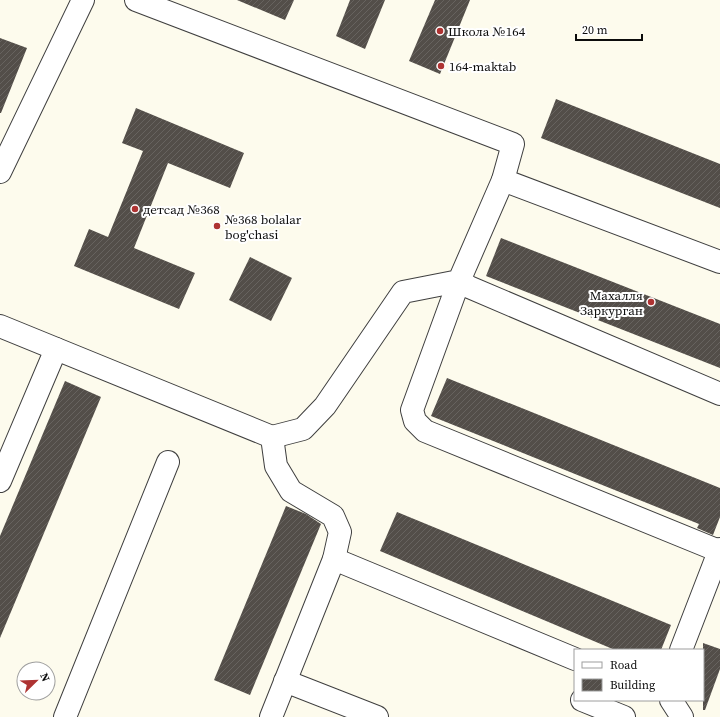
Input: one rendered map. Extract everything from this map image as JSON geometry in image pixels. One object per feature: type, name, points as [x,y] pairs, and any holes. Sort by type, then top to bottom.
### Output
[{"type":"lane","points":[[0,172],[83,0]]},
{"type":"lane","points":[[136,0],[513,144],[503,180],[459,281],[412,410],[415,421],[425,431],[720,550],[681,649]]},
{"type":"lane","points":[[503,180],[720,262]]},
{"type":"lane","points":[[0,326],[272,438],[303,429],[325,406],[403,292],[459,281],[469,287],[720,394]]},
{"type":"lane","points":[[0,481],[56,349]]},
{"type":"lane","points":[[271,717],[334,559],[340,532],[332,516],[291,491],[276,466],[272,438]]},
{"type":"lane","points":[[65,717],[168,462]]},
{"type":"lane","points":[[334,559],[574,659]]},
{"type":"lane","points":[[285,681],[377,717]]},
{"type":"lane","points":[[584,701],[624,717]]},
{"type":"lane","points":[[672,701],[682,717]]},
{"type":"building","points":[[237,0],[294,0],[285,20]]},
{"type":"building","points":[[350,0],[385,0],[365,49],[336,36]]},
{"type":"building","name":"Школа №164","points":[[435,0],[470,0],[440,74],[409,61]]},
{"type":"building","points":[[0,38],[27,48],[1,113],[0,113]]},
{"type":"building","points":[[556,99],[720,164],[720,208],[541,138]]},
{"type":"building","name":"детсад №368","points":[[136,108],[244,153],[230,188],[168,163],[134,248],[195,273],[179,309],[74,266],[89,229],[108,237],[143,151],[122,143]]},
{"type":"building","points":[[501,238],[720,324],[720,368],[486,276]]},
{"type":"building","points":[[250,257],[292,278],[271,321],[229,300]]},
{"type":"building","points":[[447,378],[720,488],[720,517],[713,535],[697,528],[699,524],[431,416]]},
{"type":"building","points":[[65,381],[101,397],[0,638],[0,536]]},
{"type":"building","points":[[286,506],[306,514],[321,524],[250,695],[214,680]]},
{"type":"building","points":[[397,512],[671,625],[661,649],[613,649],[380,551]]},
{"type":"building","points":[[703,643],[720,649],[720,669],[705,710],[703,710]]},
{"type":"place","name":"Школа №164","points":[[440,31]]},
{"type":"place","name":"164-maktab","points":[[441,66]]},
{"type":"place","name":"детсад №368","points":[[135,209]]},
{"type":"place","name":"№368 bolalar bog'chasi","points":[[217,226]]},
{"type":"place","name":"Махалля Заркурган","points":[[651,302]]}]
